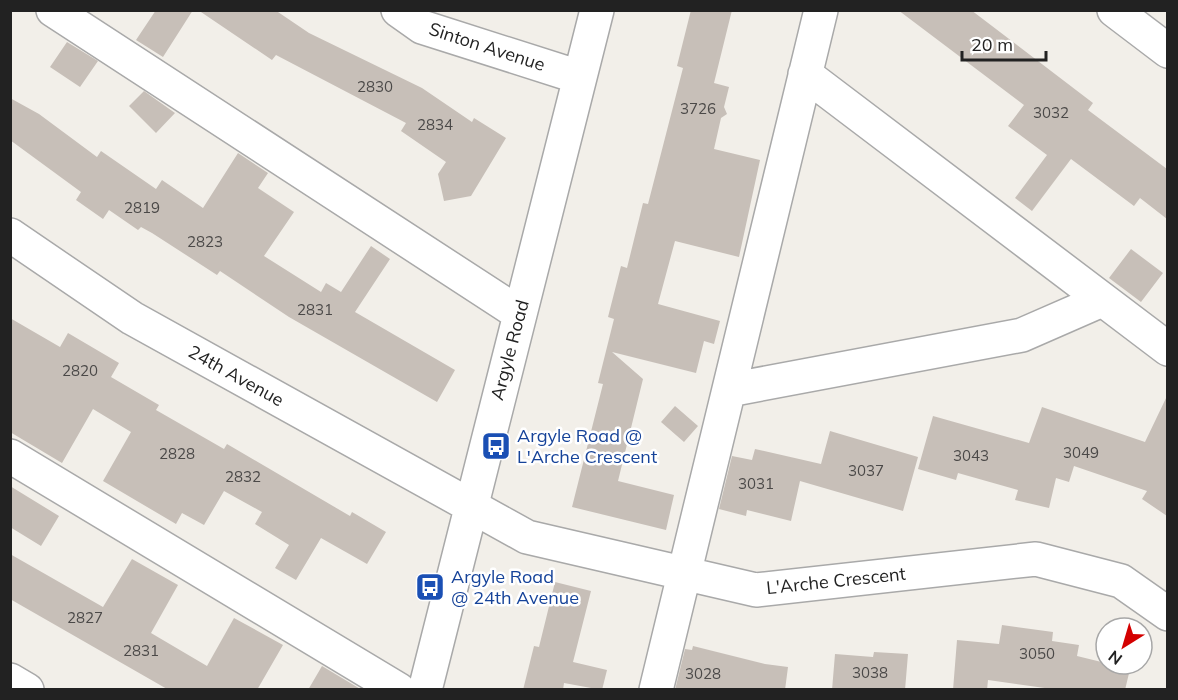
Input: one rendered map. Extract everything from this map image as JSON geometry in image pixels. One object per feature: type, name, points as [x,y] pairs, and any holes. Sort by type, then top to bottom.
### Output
[{"type":"street","points":[[53,10],[520,314]]},
{"type":"street","name":"Sinton Avenue","points":[[398,10],[422,27],[579,77]]},
{"type":"street","name":"Argyle Road","points":[[425,690],[469,506],[597,10]]},
{"type":"street","points":[[656,690],[821,10]]},
{"type":"street","points":[[1114,10],[1167,51]]},
{"type":"street","points":[[805,74],[1167,349]]},
{"type":"street","name":"24th Avenue","points":[[10,235],[132,318],[469,506]]},
{"type":"street","points":[[729,390],[1022,334],[1102,300]]},
{"type":"street","points":[[10,456],[399,690]]},
{"type":"street","name":"L'Arche Crescent","points":[[469,506],[527,537],[756,590],[1036,559],[1122,581],[1167,614]]},
{"type":"street","points":[[10,680],[27,690]]},
{"type":"building","points":[[156,10],[193,10],[163,57],[136,40]]},
{"type":"building","points":[[198,10],[275,10],[309,33],[422,88],[472,122],[474,118],[506,138],[471,196],[444,201],[438,174],[446,162],[401,131],[406,123],[276,55],[272,60]]},
{"type":"building","points":[[691,10],[732,10],[714,83],[729,87],[724,107],[727,114],[721,118],[714,149],[760,160],[739,257],[675,241],[658,304],[720,321],[714,344],[704,341],[696,373],[612,352],[643,379],[618,481],[674,495],[666,530],[572,507],[603,384],[598,383],[614,319],[608,317],[621,266],[627,268],[643,203],[648,204],[683,68],[677,66]]},
{"type":"building","points":[[898,10],[971,10],[1093,103],[1088,110],[1167,169],[1167,219],[1140,198],[1134,206],[1071,159],[1032,211],[1015,198],[1047,155],[1008,126],[1024,105]]},
{"type":"building","points":[[67,42],[98,61],[80,87],[50,67]]},
{"type":"building","points":[[144,91],[175,113],[156,133],[129,106]]},
{"type":"building","points":[[10,98],[39,114],[97,157],[101,151],[156,189],[162,180],[203,208],[238,153],[268,173],[258,188],[294,212],[264,256],[321,292],[326,283],[341,292],[371,246],[390,259],[355,312],[455,370],[437,402],[289,317],[220,271],[217,275],[152,233],[141,227],[138,230],[109,210],[103,219],[76,200],[81,192],[10,140]]},
{"type":"building","points":[[1131,249],[1163,273],[1141,302],[1109,278]]},
{"type":"building","points":[[10,318],[60,347],[68,333],[119,363],[111,377],[159,405],[156,410],[224,449],[227,444],[350,516],[352,512],[386,532],[367,564],[321,538],[296,580],[275,568],[289,545],[255,524],[262,512],[224,491],[204,525],[182,513],[176,524],[103,481],[131,432],[93,409],[62,463],[10,432]]},
{"type":"building","points":[[1167,396],[1167,516],[1142,499],[1147,491],[1074,466],[1069,482],[1056,478],[1049,508],[1015,500],[1018,490],[958,473],[956,480],[918,469],[933,416],[1029,443],[1042,407],[1145,442]]},
{"type":"building","points":[[675,406],[698,426],[684,442],[661,422]]},
{"type":"building","points":[[830,431],[918,457],[903,511],[800,481],[791,521],[747,510],[746,516],[719,509],[732,456],[752,460],[755,449],[821,464]]},
{"type":"building","points":[[10,486],[59,516],[41,546],[10,527]]},
{"type":"building","points":[[10,554],[103,607],[132,559],[178,585],[151,633],[207,666],[234,618],[283,645],[257,690],[167,689],[10,599]]},
{"type":"building","points":[[555,582],[591,591],[573,662],[607,670],[602,690],[564,683],[563,690],[523,690],[534,646],[539,647]]},
{"type":"building","points":[[1002,625],[1053,632],[1052,641],[1079,645],[1077,656],[1094,660],[1094,676],[1128,676],[1125,690],[1059,690],[988,680],[987,690],[953,690],[957,640],[999,644]]},
{"type":"building","points":[[693,646],[765,664],[788,667],[785,690],[675,690],[685,649],[692,650]]},
{"type":"building","points":[[874,652],[908,654],[905,690],[832,690],[835,654],[873,657]]},
{"type":"building","points":[[322,666],[362,690],[308,690]]},
{"type":"place","name":"Argyle Road @ L'Arche Crescent","points":[[496,446]]},
{"type":"place","name":"Argyle Road @ 24th Avenue","points":[[430,587]]}]
